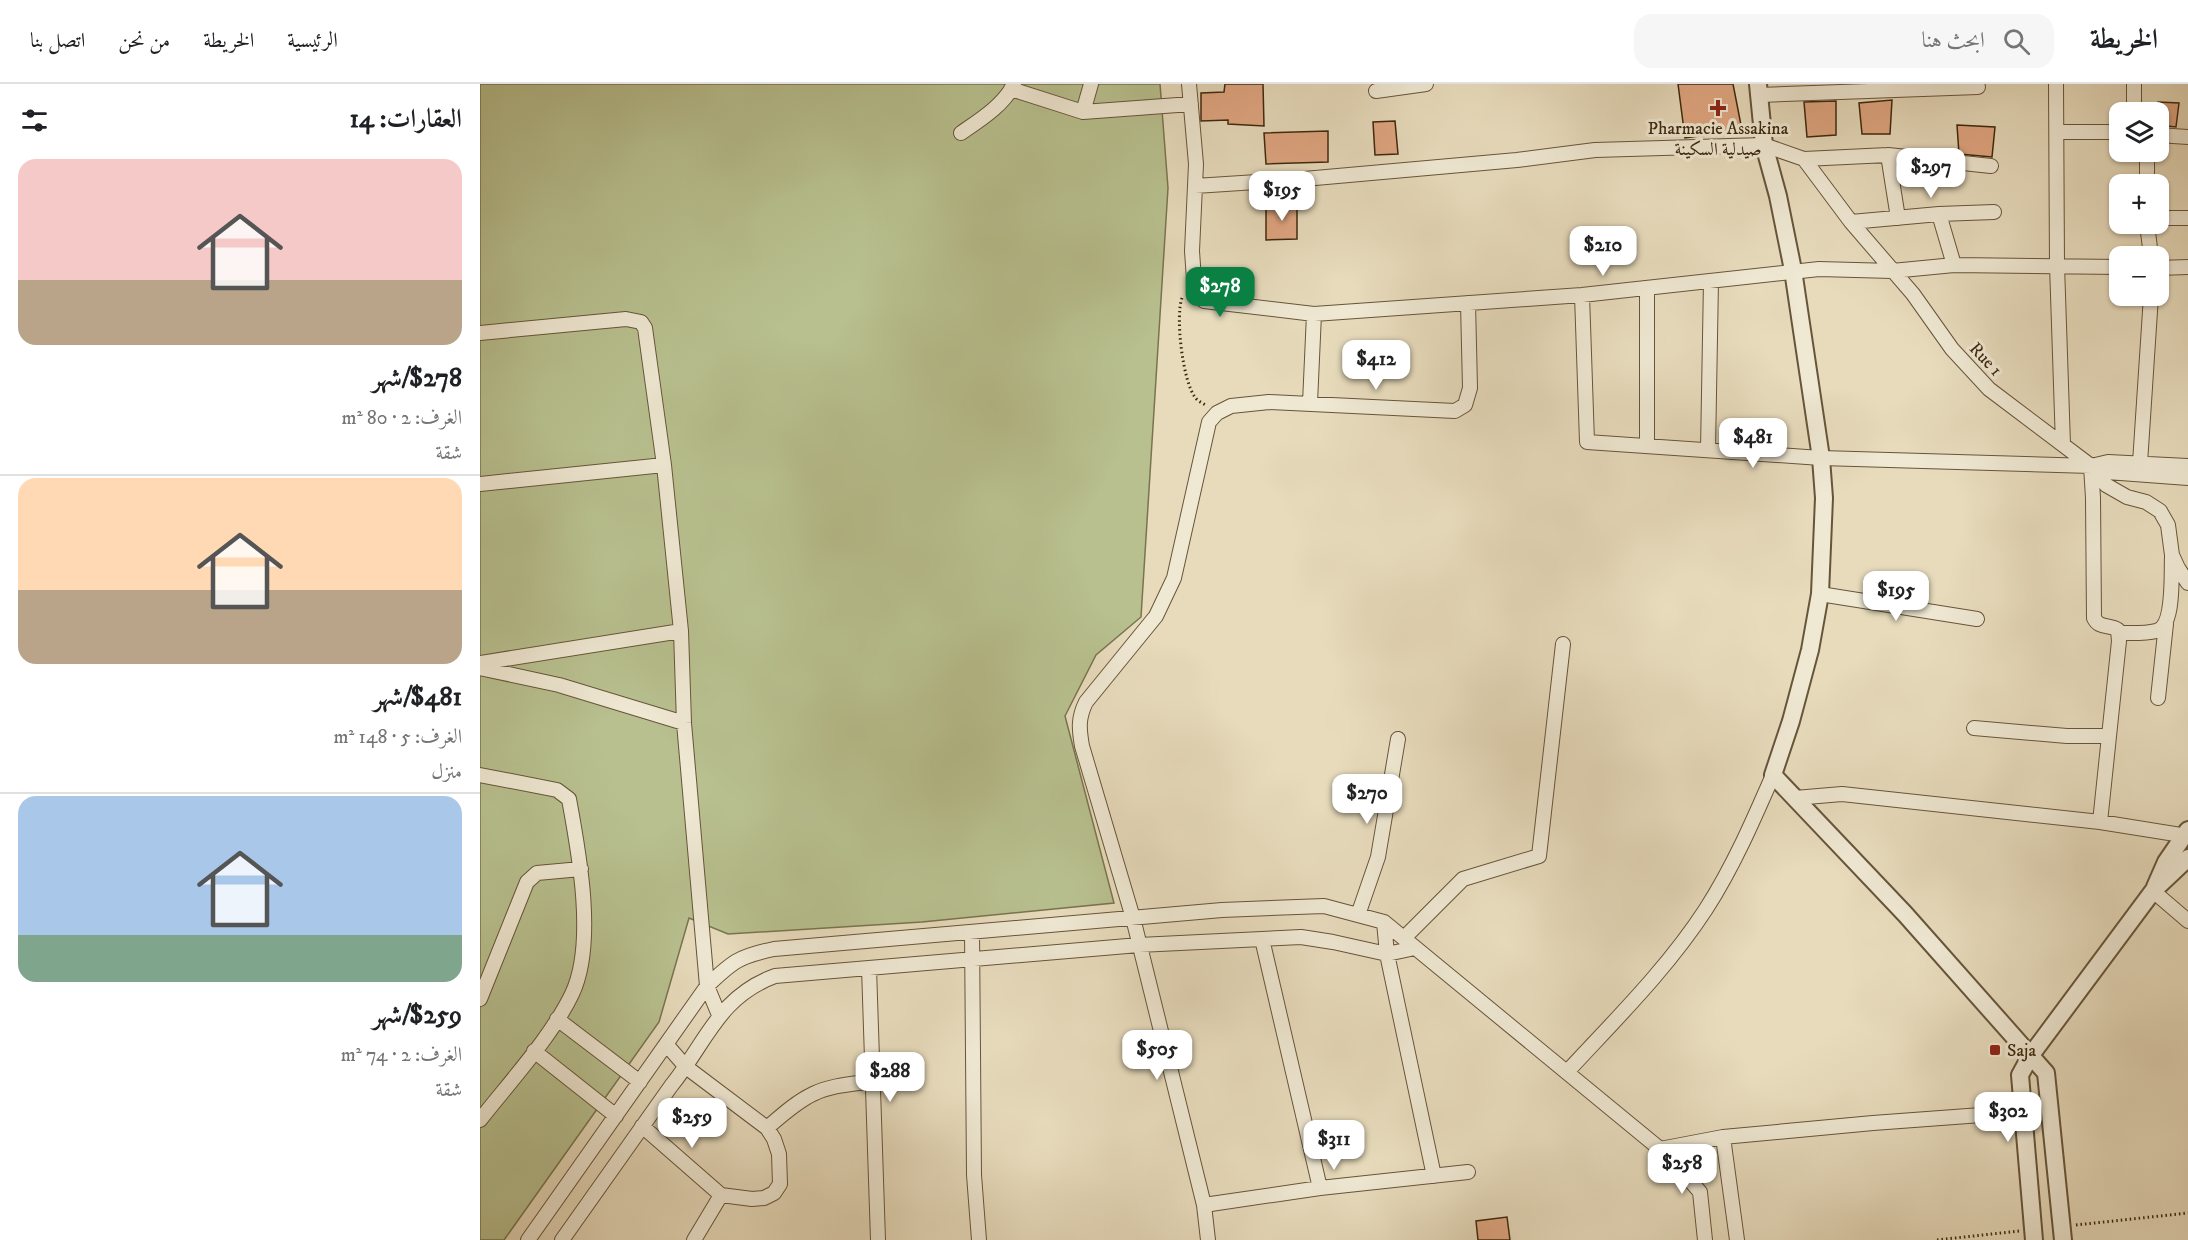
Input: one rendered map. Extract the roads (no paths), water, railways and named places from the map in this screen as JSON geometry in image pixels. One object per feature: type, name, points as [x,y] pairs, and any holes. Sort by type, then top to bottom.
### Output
[{"type":"street","points":[[1083,112],[1091,84]]},
{"type":"street","points":[[1189,84],[1196,164],[1192,250],[1194,286],[1195,294],[1204,301],[1314,314],[1582,295],[1793,270],[1892,271],[1954,265],[2109,267]]},
{"type":"street","points":[[1376,91],[1426,84]]},
{"type":"street","points":[[2056,84],[2057,265],[2063,445]]},
{"type":"street","points":[[2134,84],[2134,102]]},
{"type":"street","points":[[962,133],[988,114],[1012,87],[1083,112],[1191,104]]},
{"type":"street","points":[[1567,1072],[1655,977],[1706,910],[1745,839],[1773,775],[1791,722],[1810,650],[1820,594],[1824,498],[1821,458],[1793,270],[1778,196],[1764,145],[1759,90],[1978,87]]},
{"type":"street","points":[[2057,132],[2109,132]]},
{"type":"street","points":[[2169,136],[2188,137]]},
{"type":"street","points":[[1195,186],[1517,160],[1595,150],[1764,145],[1804,159],[1888,155],[1991,166]]},
{"type":"street","points":[[1888,155],[1898,218]]},
{"type":"street","name":"Rue 1","points":[[1804,159],[1851,222],[1913,294],[1952,349],[1989,389],[2091,466],[2112,489],[2127,497],[2146,502],[2160,511],[2168,525],[2172,555],[2188,583]]},
{"type":"street","points":[[1851,222],[1939,214],[1994,212]]},
{"type":"street","points":[[1939,214],[1954,265]]},
{"type":"street","points":[[2169,218],[2188,218]]},
{"type":"street","points":[[2169,268],[2188,267]]},
{"type":"street","points":[[1708,450],[1712,281]]},
{"type":"street","points":[[1647,288],[1647,446]]},
{"type":"street","points":[[1582,295],[1587,442],[1821,458],[2091,466],[2107,472],[2188,478]]},
{"type":"street","points":[[1208,1240],[1204,1205],[1133,918],[1082,746],[1078,727],[1080,715],[1086,702],[1156,616],[1174,578],[1209,422],[1217,413],[1231,406],[1269,402],[1455,411],[1465,405],[1470,388],[1468,303]]},
{"type":"street","points":[[2140,463],[2150,306]]},
{"type":"street","points":[[1310,403],[1314,314]]},
{"type":"street","points":[[480,333],[626,319],[642,322],[645,328],[664,465],[681,631],[684,723],[707,986],[718,1015]]},
{"type":"street","points":[[2091,466],[2102,462],[2188,466]]},
{"type":"street","points":[[480,484],[664,465]]},
{"type":"street","points":[[2091,466],[2094,618],[2096,623],[2115,628],[2118,633],[2100,822]]},
{"type":"street","points":[[2158,698],[2169,612],[2172,555]]},
{"type":"street","points":[[1820,594],[1977,619]]},
{"type":"street","points":[[2118,633],[2158,631],[2166,624]]},
{"type":"street","points":[[480,663],[681,631]]},
{"type":"street","points":[[1404,938],[1463,879],[1539,856],[1563,644]]},
{"type":"street","points":[[480,668],[559,685],[684,723]]},
{"type":"street","points":[[1974,728],[2067,736],[2108,736]]},
{"type":"street","points":[[1359,915],[1378,857],[1398,739]]},
{"type":"street","points":[[480,775],[557,790],[569,799],[581,869],[583,956],[573,993],[557,1019],[480,1120]]},
{"type":"street","points":[[1773,775],[1905,914],[2046,1073],[2063,1240]]},
{"type":"street","points":[[1796,798],[1842,794],[2100,822],[2187,834],[2166,862],[2153,891]]},
{"type":"street","points":[[2034,1240],[2020,1075],[2031,1055],[2153,891],[2188,858]]},
{"type":"street","points":[[480,999],[527,882],[537,873],[581,869]]},
{"type":"street","points":[[2153,891],[2188,921]]},
{"type":"street","points":[[528,1240],[707,986],[730,963],[750,954],[774,949],[1222,910],[1324,906],[1384,922],[1660,1149],[1700,1192],[1705,1240]]},
{"type":"street","points":[[1384,922],[1387,954],[1434,1176]]},
{"type":"street","points":[[972,932],[974,1175],[980,1240]]},
{"type":"street","points":[[562,1240],[686,1067],[718,1015],[744,991],[775,976],[1139,945],[1301,937],[1387,954],[1415,948]]},
{"type":"street","points":[[1262,939],[1320,1188]]},
{"type":"street","points":[[869,968],[878,1240]]},
{"type":"street","points":[[557,1019],[640,1082]]},
{"type":"street","points":[[642,1126],[721,1195],[752,1199],[764,1198],[774,1193],[780,1184],[779,1154],[774,1139],[766,1128],[686,1067],[666,1044]]},
{"type":"street","points":[[534,1051],[616,1116]]},
{"type":"street","points":[[766,1128],[813,1093],[835,1086],[873,1081]]},
{"type":"street","points":[[1660,1149],[1723,1137],[2022,1112]]},
{"type":"street","points":[[1723,1137],[1737,1240]]},
{"type":"street","points":[[1204,1205],[1320,1188],[1468,1172]]},
{"type":"street","points":[[694,1240],[721,1195]]},
{"type":"place","name":"Pharmacie Assakina صيدلية السكينة","points":[[1718,108]]},
{"type":"place","name":"Saja","points":[[1995,1050]]}]
